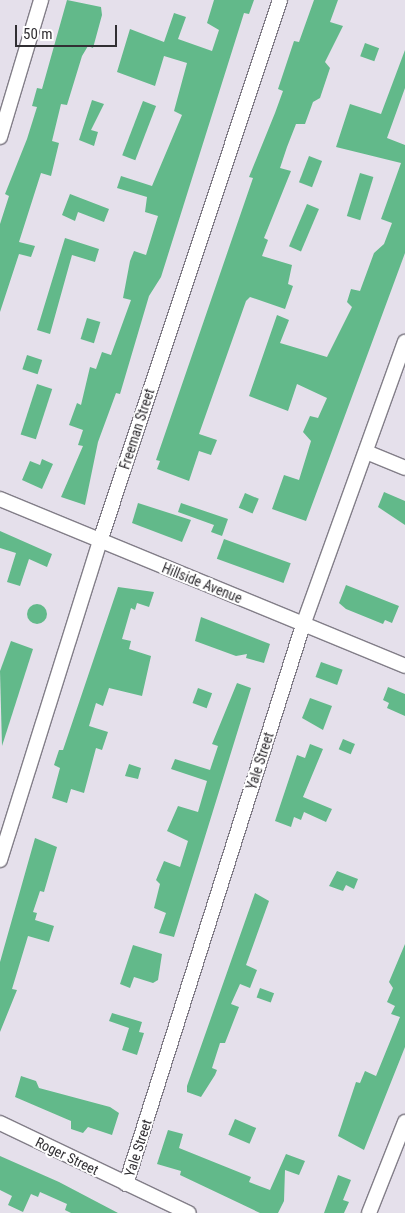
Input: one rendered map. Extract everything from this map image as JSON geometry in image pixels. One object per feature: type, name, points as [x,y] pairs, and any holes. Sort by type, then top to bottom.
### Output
[{"type":"street","points":[[0,137],[41,0]]},
{"type":"street","name":"Freeman Street","points":[[0,860],[100,541],[280,0]]},
{"type":"street","name":"Yale Street","points":[[126,1184],[303,625],[405,342]]},
{"type":"street","points":[[366,452],[405,468]]},
{"type":"street","name":"Hillside Avenue","points":[[0,499],[405,666]]},
{"type":"street","points":[[369,1213],[405,1122]]},
{"type":"street","name":"Roger Street","points":[[0,1123],[189,1213]]},
{"type":"building","points":[[67,0],[101,7],[102,15],[93,48],[88,46],[82,56],[67,105],[61,104],[52,141],[59,143],[51,176],[41,173],[19,242],[35,246],[31,257],[19,254],[0,312],[0,224],[9,196],[5,194],[27,139],[37,107],[32,106],[37,88],[42,89]]},
{"type":"building","points":[[214,0],[254,0],[249,14],[244,13],[161,277],[149,296],[120,394],[116,393],[98,442],[85,505],[61,497],[83,446],[78,445],[83,430],[69,425],[77,403],[81,405],[90,367],[96,369],[102,352],[111,355],[131,300],[123,298],[130,261],[134,251],[146,255],[158,216],[145,212],[147,197],[117,188],[121,176],[152,186],[182,115],[174,111],[187,63],[164,56],[155,86],[117,72],[130,29],[164,42],[174,13],[186,17],[178,39],[212,51],[219,30],[207,23]]},
{"type":"building","points":[[314,0],[338,0],[330,22],[343,26],[325,62],[330,68],[320,98],[313,102],[305,124],[296,124],[287,147],[280,168],[291,171],[264,238],[268,240],[262,256],[292,265],[288,284],[293,286],[285,309],[250,297],[246,301],[199,434],[217,440],[211,455],[199,451],[189,481],[157,469],[160,461],[156,460],[253,178],[249,177],[283,91],[278,89],[294,41],[299,42]]},
{"type":"building","points":[[365,43],[379,48],[374,61],[360,56]]},
{"type":"building","points":[[405,50],[405,88],[387,138],[405,145],[405,253],[306,521],[272,509],[284,475],[299,480],[311,441],[303,432],[310,416],[318,418],[327,398],[297,384],[288,411],[249,396],[277,315],[289,320],[280,343],[327,357],[352,307],[347,302],[351,289],[360,291],[374,253],[384,244],[392,223],[381,219],[401,163],[336,147],[350,104],[381,114]]},
{"type":"building","points":[[92,100],[104,104],[91,130],[98,132],[94,146],[79,140]]},
{"type":"building","points":[[143,101],[156,106],[135,160],[122,155]]},
{"type":"building","points":[[309,156],[322,161],[312,187],[299,182]]},
{"type":"building","points":[[360,173],[373,177],[360,220],[347,216]]},
{"type":"building","points":[[70,194],[109,209],[104,222],[78,212],[75,221],[62,215]]},
{"type":"building","points":[[307,204],[319,209],[301,251],[289,246]]},
{"type":"building","points":[[65,238],[99,249],[95,262],[72,255],[50,334],[37,330]]},
{"type":"building","points":[[87,318],[100,322],[94,343],[81,339]]},
{"type":"building","points":[[27,355],[42,360],[38,374],[22,369]]},
{"type":"building","points":[[37,384],[52,389],[36,439],[21,434]]},
{"type":"building","points":[[42,459],[53,464],[42,489],[22,480],[30,461],[40,465]]},
{"type":"building","points":[[384,492],[405,501],[405,525],[378,507]]},
{"type":"building","points":[[245,493],[259,499],[253,514],[239,508]]},
{"type":"building","points":[[138,503],[191,520],[182,542],[132,523]]},
{"type":"building","points":[[181,503],[228,519],[222,536],[211,532],[214,525],[178,512]]},
{"type":"building","points":[[0,531],[52,554],[47,567],[29,559],[20,586],[7,582],[16,553],[0,548]]},
{"type":"building","points":[[224,539],[291,563],[284,583],[217,559]]},
{"type":"building","points":[[346,585],[399,606],[392,623],[385,620],[383,624],[346,609],[339,603]]},
{"type":"building","points":[[118,587],[154,592],[149,607],[137,603],[135,610],[131,608],[122,639],[131,641],[129,649],[151,656],[142,696],[109,688],[103,706],[96,703],[89,726],[108,732],[102,750],[96,748],[84,793],[71,789],[67,803],[52,798],[60,768],[54,765],[59,750],[63,750]]},
{"type":"building","points":[[33,604],[41,604],[47,610],[47,618],[41,624],[33,624],[27,618],[27,610]]},
{"type":"building","points":[[201,617],[270,644],[264,663],[246,658],[247,654],[236,656],[195,641]]},
{"type":"building","points":[[11,641],[33,649],[2,746],[0,671]]},
{"type":"building","points":[[321,662],[343,670],[337,685],[316,677]]},
{"type":"building","points":[[237,683],[251,688],[174,937],[159,933],[166,913],[154,908],[160,884],[156,880],[164,861],[180,867],[188,841],[167,831],[178,806],[198,812],[207,781],[171,769],[175,759],[210,770],[218,746],[212,744]]},
{"type":"building","points":[[388,687],[405,694],[405,716],[387,708],[389,703],[383,700]]},
{"type":"building","points":[[198,688],[212,693],[207,708],[193,703]]},
{"type":"building","points":[[310,698],[332,706],[323,730],[302,718]]},
{"type":"building","points":[[343,739],[355,744],[351,754],[339,749]]},
{"type":"building","points":[[310,744],[323,749],[303,797],[332,809],[326,822],[304,812],[301,820],[294,817],[291,827],[275,821],[297,755],[305,758]]},
{"type":"building","points":[[129,764],[141,768],[138,779],[125,776]]},
{"type":"building","points":[[35,838],[57,847],[44,892],[40,891],[33,912],[37,913],[35,920],[54,926],[49,942],[28,936],[12,989],[17,990],[0,1032],[0,962]]},
{"type":"building","points":[[337,871],[358,879],[354,889],[346,885],[343,891],[329,886]]},
{"type":"building","points":[[255,893],[269,901],[246,965],[257,970],[250,988],[240,984],[231,1004],[239,1007],[225,1043],[220,1043],[212,1068],[217,1070],[215,1075],[201,1097],[187,1092],[187,1086]]},
{"type":"building","points":[[405,944],[405,1047],[364,1150],[338,1136],[356,1082],[360,1083],[365,1071],[376,1076],[400,1017],[391,1014],[395,1006],[387,1002],[393,988],[389,982]]},
{"type":"building","points":[[133,945],[162,954],[158,980],[153,983],[134,977],[130,988],[120,984]]},
{"type":"building","points":[[260,988],[274,993],[271,1003],[257,997]]},
{"type":"building","points":[[112,1013],[142,1022],[139,1032],[144,1033],[137,1055],[122,1050],[129,1028],[109,1021]]},
{"type":"building","points":[[21,1076],[36,1081],[39,1088],[110,1107],[119,1113],[112,1135],[88,1127],[83,1133],[71,1129],[71,1121],[15,1097]]},
{"type":"building","points":[[235,1119],[256,1128],[250,1144],[228,1135]]},
{"type":"building","points":[[168,1130],[183,1134],[179,1148],[251,1177],[249,1182],[270,1190],[286,1154],[305,1161],[299,1175],[285,1170],[284,1201],[278,1213],[260,1213],[180,1175],[181,1171],[157,1164]]},
{"type":"building","points":[[0,1156],[59,1182],[118,1213],[71,1213],[65,1210],[67,1204],[40,1192],[38,1197],[31,1194],[23,1212],[8,1205],[12,1196],[0,1190]]},
{"type":"building","points":[[338,1175],[351,1180],[343,1200],[349,1202],[344,1213],[324,1213]]}]
